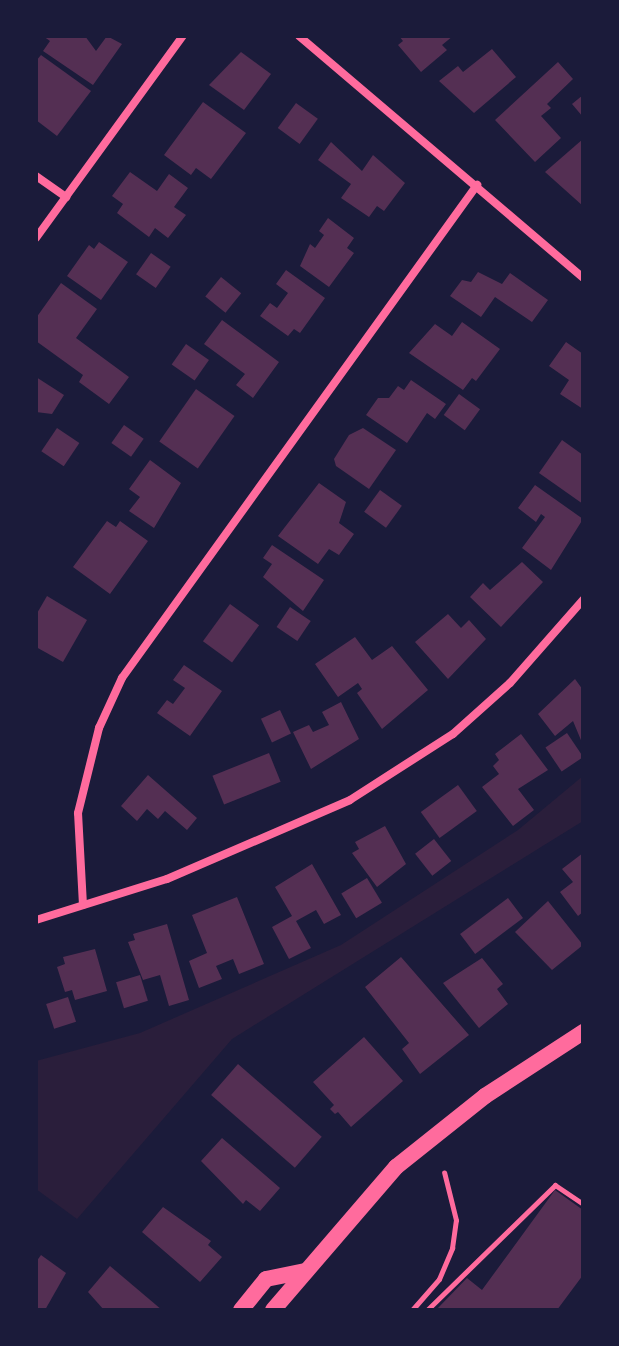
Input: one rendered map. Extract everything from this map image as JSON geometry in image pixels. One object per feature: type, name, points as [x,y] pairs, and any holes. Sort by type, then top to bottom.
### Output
[{"type":"main road","points":[[273,1310],[396,1167],[485,1096],[583,1032]]},
{"type":"main road","points":[[241,1310],[266,1279],[306,1271]]},
{"type":"street","points":[[36,238],[183,36]]},
{"type":"street","points":[[299,36],[388,116],[477,185],[583,278]]},
{"type":"street","points":[[36,176],[66,197]]},
{"type":"street","points":[[83,905],[78,813],[99,728],[122,678],[477,185]]},
{"type":"street","points":[[36,920],[241,851],[350,800],[453,734],[510,683],[583,600]]},
{"type":"path","points":[[412,1310],[439,1279],[452,1248],[456,1220],[444,1172]]},
{"type":"path","points":[[427,1310],[555,1185],[583,1204]]},
{"type":"shaded area","points":[[583,776],[583,821],[232,1039],[77,1219],[36,1189],[36,1061],[140,1033],[341,945],[518,830]]},
{"type":"building","points":[[43,36],[85,36],[96,51],[107,36],[122,44],[93,85],[43,51],[50,41]]},
{"type":"building","points":[[399,36],[453,36],[442,45],[447,50],[421,72],[398,45],[403,41]]},
{"type":"building","points":[[492,49],[516,77],[474,113],[439,81],[458,66],[463,72]]},
{"type":"building","points":[[241,52],[271,74],[244,110],[209,85]]},
{"type":"building","points":[[41,55],[91,91],[57,136],[36,120],[36,61]]},
{"type":"building","points":[[558,62],[573,79],[547,104],[551,108],[541,116],[561,138],[535,162],[495,120]]},
{"type":"building","points":[[583,95],[583,117],[572,104]]},
{"type":"building","points":[[203,102],[246,133],[211,179],[196,168],[191,175],[164,155]]},
{"type":"building","points":[[296,103],[318,119],[300,144],[278,128]]},
{"type":"building","points":[[583,139],[583,206],[545,172]]},
{"type":"building","points":[[331,142],[362,171],[373,155],[405,183],[384,211],[377,206],[369,217],[341,198],[351,184],[318,160]]},
{"type":"building","points":[[130,172],[157,191],[169,174],[188,188],[174,207],[186,215],[168,238],[155,228],[149,237],[117,213],[123,204],[112,196]]},
{"type":"building","points":[[328,218],[354,238],[347,248],[354,253],[329,287],[300,266],[310,244],[315,248],[324,235],[319,231]]},
{"type":"building","points":[[99,242],[128,262],[101,300],[67,276],[89,245],[94,249]]},
{"type":"building","points":[[151,253],[171,267],[156,288],[136,274]]},
{"type":"building","points":[[286,270],[325,298],[300,333],[294,329],[288,336],[260,316],[270,303],[277,308],[288,293],[276,284]]},
{"type":"building","points":[[478,272],[502,284],[510,273],[548,300],[532,322],[495,297],[481,317],[450,296],[462,280],[471,282]]},
{"type":"building","points":[[221,277],[241,293],[225,313],[205,296]]},
{"type":"building","points":[[61,283],[97,309],[76,338],[129,377],[109,404],[79,382],[83,375],[36,341],[36,318]]},
{"type":"building","points":[[222,320],[279,362],[253,398],[236,385],[245,374],[204,344]]},
{"type":"building","points":[[462,322],[500,349],[476,381],[472,378],[463,390],[409,353],[435,324],[452,336]]},
{"type":"building","points":[[566,342],[583,354],[583,409],[560,394],[569,380],[549,366]]},
{"type":"building","points":[[186,344],[209,360],[195,381],[172,364]]},
{"type":"building","points":[[36,377],[64,395],[52,414],[36,412]]},
{"type":"building","points":[[411,380],[446,404],[435,419],[427,413],[407,443],[366,415],[378,398],[389,398],[398,386],[404,390]]},
{"type":"building","points":[[196,389],[235,416],[198,468],[159,441]]},
{"type":"building","points":[[459,394],[480,409],[465,430],[444,415]]},
{"type":"building","points":[[124,425],[144,439],[131,457],[111,443]]},
{"type":"building","points":[[57,428],[79,443],[64,466],[41,451]]},
{"type":"building","points":[[363,428],[396,450],[369,489],[336,466],[334,459],[349,435]]},
{"type":"building","points":[[562,440],[583,455],[583,504],[539,473]]},
{"type":"building","points":[[150,460],[181,483],[154,528],[129,511],[140,497],[129,489]]},
{"type":"building","points":[[319,483],[346,502],[339,523],[354,534],[339,555],[329,549],[318,564],[278,536]]},
{"type":"building","points":[[535,485],[583,519],[551,570],[522,548],[545,517],[541,514],[536,522],[518,508]]},
{"type":"building","points":[[380,490],[402,506],[386,528],[364,512]]},
{"type":"building","points":[[107,521],[116,527],[120,521],[148,541],[110,594],[73,567]]},
{"type":"building","points":[[272,545],[324,580],[303,611],[263,577],[272,564],[263,558]]},
{"type":"building","points":[[522,562],[543,582],[501,627],[470,597],[483,583],[490,590]]},
{"type":"building","points":[[47,596],[87,620],[63,662],[36,647],[36,615]]},
{"type":"building","points":[[230,604],[259,625],[232,662],[203,641]]},
{"type":"building","points":[[290,607],[311,621],[297,641],[277,627]]},
{"type":"building","points":[[448,614],[461,628],[469,620],[486,639],[448,679],[415,642]]},
{"type":"building","points":[[355,637],[372,660],[392,646],[428,690],[382,729],[357,693],[362,689],[358,683],[338,697],[315,664]]},
{"type":"building","points":[[184,665],[222,691],[190,736],[157,713],[167,700],[173,704],[185,688],[173,680]]},
{"type":"building","points":[[575,679],[583,690],[583,745],[573,721],[555,736],[538,714]]},
{"type":"building","points":[[341,702],[359,739],[311,769],[293,732],[309,725],[313,732],[329,725],[322,712]]},
{"type":"building","points":[[280,710],[291,734],[272,742],[261,719]]},
{"type":"building","points":[[567,733],[583,757],[562,772],[545,748]]},
{"type":"building","points":[[521,734],[548,770],[518,789],[534,810],[513,826],[482,787],[499,774],[493,766],[499,760],[495,754]]},
{"type":"building","points":[[269,753],[281,782],[224,805],[212,776]]},
{"type":"building","points":[[148,775],[197,818],[187,830],[165,811],[158,819],[147,809],[137,821],[121,806]]},
{"type":"building","points":[[458,785],[477,811],[440,838],[421,812]]},
{"type":"building","points":[[385,826],[406,864],[377,887],[352,853],[359,849],[355,842]]},
{"type":"building","points":[[434,839],[451,861],[432,876],[415,854]]},
{"type":"building","points":[[583,853],[583,912],[578,916],[560,892],[573,882],[562,869]]},
{"type":"building","points":[[312,864],[341,915],[324,924],[316,910],[296,921],[311,948],[289,959],[272,927],[292,916],[275,887]]},
{"type":"building","points":[[367,878],[382,903],[356,918],[341,893]]},
{"type":"building","points":[[237,897],[264,964],[239,974],[233,959],[216,966],[222,979],[199,988],[189,961],[207,953],[192,915]]},
{"type":"building","points":[[508,898],[523,918],[475,954],[460,934]]},
{"type":"building","points":[[548,901],[583,945],[552,970],[515,932]]},
{"type":"building","points":[[167,924],[189,1000],[169,1006],[160,975],[143,980],[128,942],[135,940],[133,934]]},
{"type":"building","points":[[95,949],[107,991],[75,1000],[72,990],[65,992],[57,967],[65,964],[63,957]]},
{"type":"building","points":[[401,957],[469,1035],[420,1074],[402,1049],[409,1043],[365,987]]},
{"type":"building","points":[[482,958],[503,984],[497,989],[508,1004],[479,1028],[443,983]]},
{"type":"building","points":[[140,975],[148,1001],[124,1008],[116,982]]},
{"type":"building","points":[[68,997],[76,1022],[54,1029],[46,1004]]},
{"type":"building","points":[[364,1037],[403,1081],[351,1127],[338,1112],[335,1114],[330,1109],[334,1105],[313,1082]]},
{"type":"building","points":[[238,1064],[322,1137],[295,1168],[211,1095]]},
{"type":"building","points":[[222,1138],[280,1188],[260,1211],[246,1200],[243,1204],[201,1161]]},
{"type":"building","points":[[555,1190],[583,1210],[583,1275],[557,1310],[436,1310],[467,1278],[482,1290]]},
{"type":"building","points":[[163,1207],[211,1241],[208,1245],[222,1257],[200,1282],[142,1232]]},
{"type":"building","points":[[41,1255],[66,1273],[45,1310],[36,1310],[36,1262]]},
{"type":"building","points":[[110,1266],[162,1310],[104,1310],[88,1292]]}]
